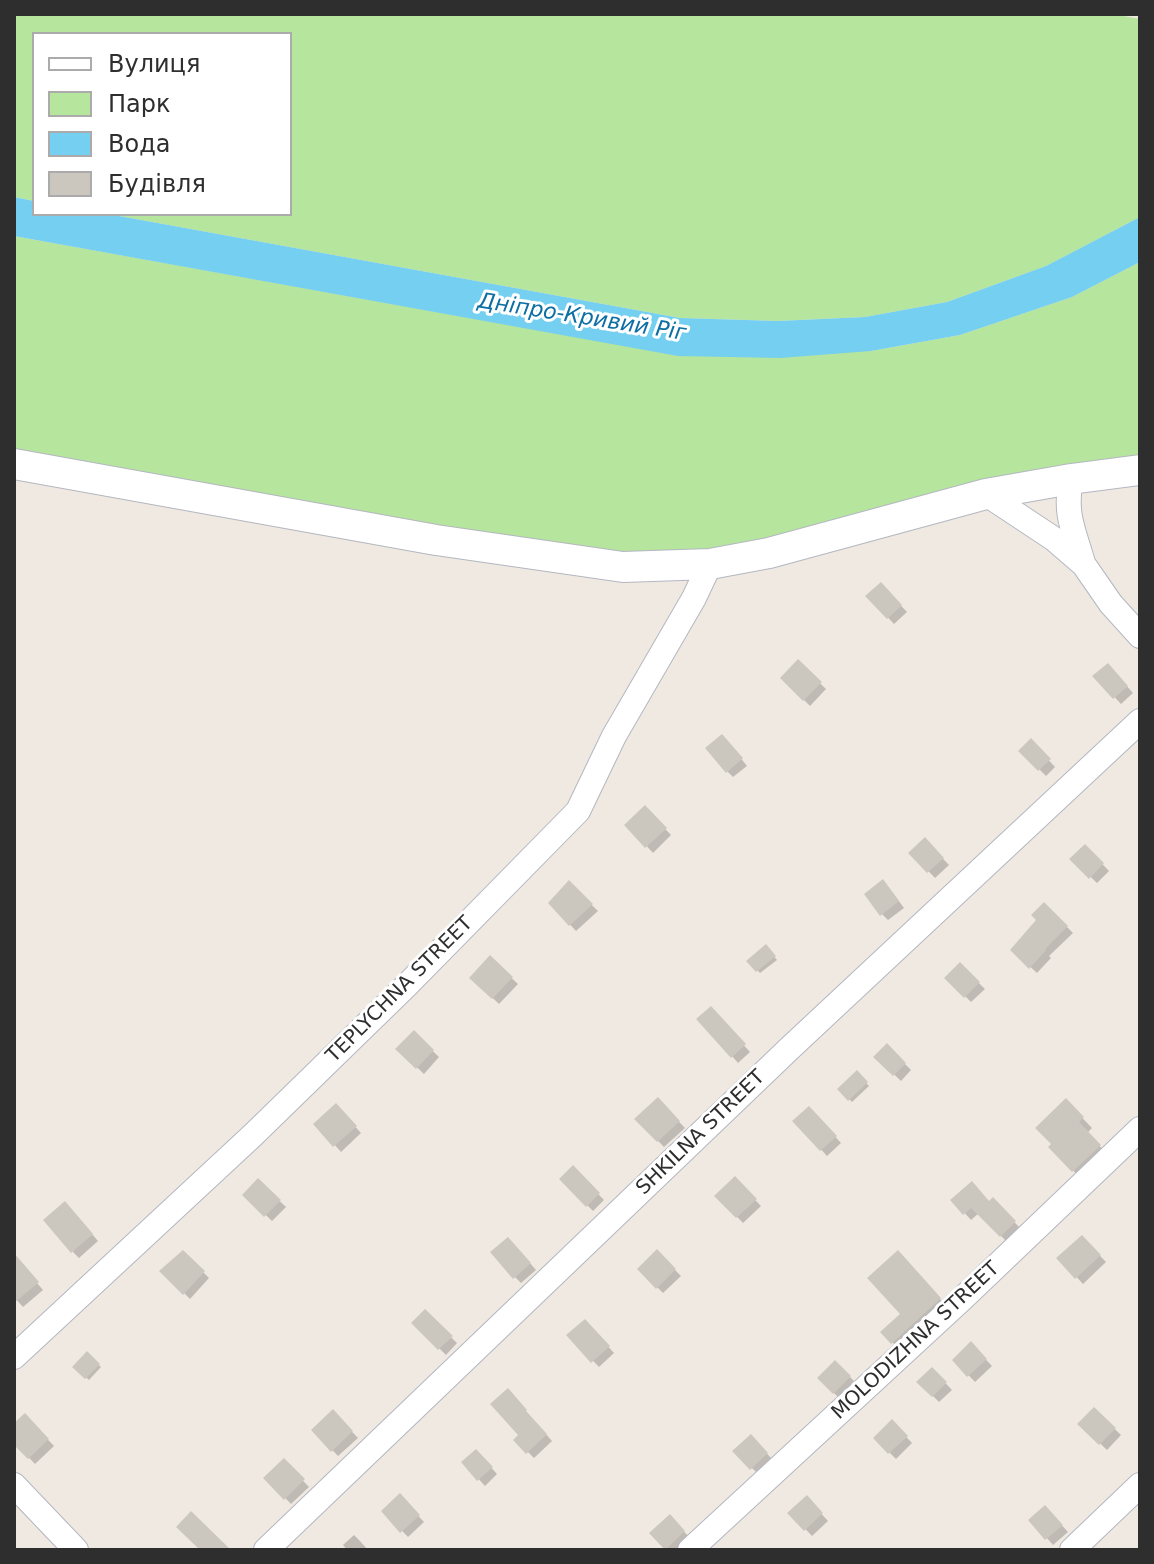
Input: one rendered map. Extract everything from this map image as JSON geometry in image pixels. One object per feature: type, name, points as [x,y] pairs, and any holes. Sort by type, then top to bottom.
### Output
[{"type":"street","points":[[14,464],[436,540],[623,567],[710,564],[769,553],[986,494],[1140,470]]},
{"type":"street","points":[[1071,479],[1068,509],[1084,565]]},
{"type":"street","points":[[986,494],[1054,539],[1084,565],[1111,604],[1140,636]]},
{"type":"street","name":"TEPLYCHNA STREET","points":[[14,1357],[264,1124],[407,985],[578,811],[614,736],[694,598],[710,564]]},
{"type":"street","name":"SHKILNA STREET","points":[[266,1550],[790,1048],[1140,721]]},
{"type":"street","name":"MOLODIZHNA STREET","points":[[690,1550],[962,1299],[1140,1129]]},
{"type":"street","points":[[14,1485],[76,1550]]},
{"type":"street","points":[[1072,1550],[1140,1485]]},
{"type":"green space","points":[[14,14],[1113,14],[1140,19],[1140,217],[1046,266],[947,302],[865,317],[778,321],[680,318],[119,216],[292,216],[292,32],[32,32],[32,201],[14,197]]},
{"type":"green space","points":[[14,236],[571,336],[871,351],[960,335],[1072,297],[1140,262],[1140,470],[769,553],[623,567],[14,464]]},
{"type":"water","name":"Дніпро-Кривий Ріг","points":[[14,197],[32,201],[32,216],[119,216],[680,318],[778,321],[865,317],[947,302],[1046,266],[1140,217],[1140,262],[1072,297],[960,335],[871,351],[780,358],[678,356],[14,236]]},
{"type":"building","points":[[881,582],[902,605],[887,619],[865,596]]},
{"type":"building","points":[[798,659],[822,682],[803,701],[780,678]]},
{"type":"building","points":[[1108,663],[1128,686],[1113,699],[1092,676]]},
{"type":"building","points":[[722,734],[743,758],[726,773],[705,748]]},
{"type":"building","points":[[1031,738],[1051,759],[1038,771],[1018,751]]},
{"type":"building","points":[[645,805],[667,828],[645,848],[624,825]]},
{"type":"building","points":[[925,837],[944,858],[927,873],[908,853]]},
{"type":"building","points":[[1085,844],[1104,863],[1089,879],[1069,859]]},
{"type":"building","points":[[883,879],[899,901],[880,916],[864,894]]},
{"type":"building","points":[[569,880],[593,904],[569,926],[548,903]]},
{"type":"building","points":[[1044,902],[1068,926],[1029,969],[1010,950],[1036,920],[1031,915]]},
{"type":"building","points":[[766,944],[776,956],[756,972],[746,961]]},
{"type":"building","points":[[490,955],[513,977],[492,999],[469,978]]},
{"type":"building","points":[[960,962],[980,982],[964,998],[944,978]]},
{"type":"building","points":[[711,1006],[746,1044],[731,1058],[696,1019]]},
{"type":"building","points":[[414,1030],[434,1050],[416,1069],[395,1049]]},
{"type":"building","points":[[887,1043],[906,1063],[893,1076],[873,1057]]},
{"type":"building","points":[[857,1070],[868,1082],[848,1101],[837,1089]]},
{"type":"building","points":[[658,1097],[680,1121],[657,1142],[634,1119]]},
{"type":"building","points":[[1066,1098],[1084,1117],[1079,1122],[1101,1145],[1072,1172],[1035,1128]]},
{"type":"building","points":[[336,1103],[357,1126],[333,1147],[313,1124]]},
{"type":"building","points":[[809,1106],[837,1136],[820,1151],[792,1121]]},
{"type":"building","points":[[573,1165],[600,1193],[586,1207],[559,1179]]},
{"type":"building","points":[[735,1176],[757,1199],[736,1218],[714,1196]]},
{"type":"building","points":[[258,1178],[281,1200],[264,1217],[242,1195]]},
{"type":"building","points":[[972,1181],[989,1201],[993,1197],[1016,1221],[1000,1237],[971,1208],[963,1215],[950,1200]]},
{"type":"building","points":[[65,1201],[93,1234],[71,1253],[43,1220]]},
{"type":"building","points":[[1082,1235],[1101,1255],[1075,1279],[1056,1258]]},
{"type":"building","points":[[508,1237],[531,1263],[513,1279],[490,1252]]},
{"type":"building","points":[[657,1249],[676,1269],[656,1289],[637,1269]]},
{"type":"building","points":[[183,1250],[205,1271],[183,1295],[159,1271]]},
{"type":"building","points":[[898,1250],[941,1298],[891,1344],[880,1332],[900,1314],[867,1278]]},
{"type":"building","points":[[14,1253],[39,1282],[14,1303]]},
{"type":"building","points":[[425,1309],[453,1336],[438,1350],[411,1323]]},
{"type":"building","points":[[585,1319],[610,1346],[591,1363],[566,1335]]},
{"type":"building","points":[[971,1341],[987,1359],[967,1377],[952,1360]]},
{"type":"building","points":[[87,1351],[100,1364],[85,1379],[72,1367]]},
{"type":"building","points":[[835,1360],[851,1376],[833,1394],[817,1378]]},
{"type":"building","points":[[932,1367],[947,1382],[932,1397],[916,1382]]},
{"type":"building","points":[[508,1388],[547,1434],[526,1454],[513,1440],[518,1435],[490,1404]]},
{"type":"building","points":[[1094,1407],[1116,1428],[1099,1445],[1077,1424]]},
{"type":"building","points":[[333,1409],[353,1431],[331,1452],[311,1430]]},
{"type":"building","points":[[25,1413],[49,1439],[28,1459],[14,1445],[14,1423]]},
{"type":"building","points":[[892,1419],[908,1436],[888,1454],[873,1438]]},
{"type":"building","points":[[751,1434],[768,1453],[750,1470],[732,1451]]},
{"type":"building","points":[[476,1449],[493,1467],[477,1481],[461,1462]]},
{"type":"building","points":[[284,1458],[305,1479],[284,1500],[263,1478]]},
{"type":"building","points":[[400,1493],[420,1515],[400,1533],[381,1511]]},
{"type":"building","points":[[807,1495],[823,1513],[804,1531],[787,1513]]},
{"type":"building","points":[[1045,1505],[1063,1525],[1045,1540],[1028,1520]]},
{"type":"building","points":[[191,1511],[231,1550],[200,1550],[176,1527]]},
{"type":"building","points":[[670,1514],[685,1531],[665,1550],[649,1533]]}]
